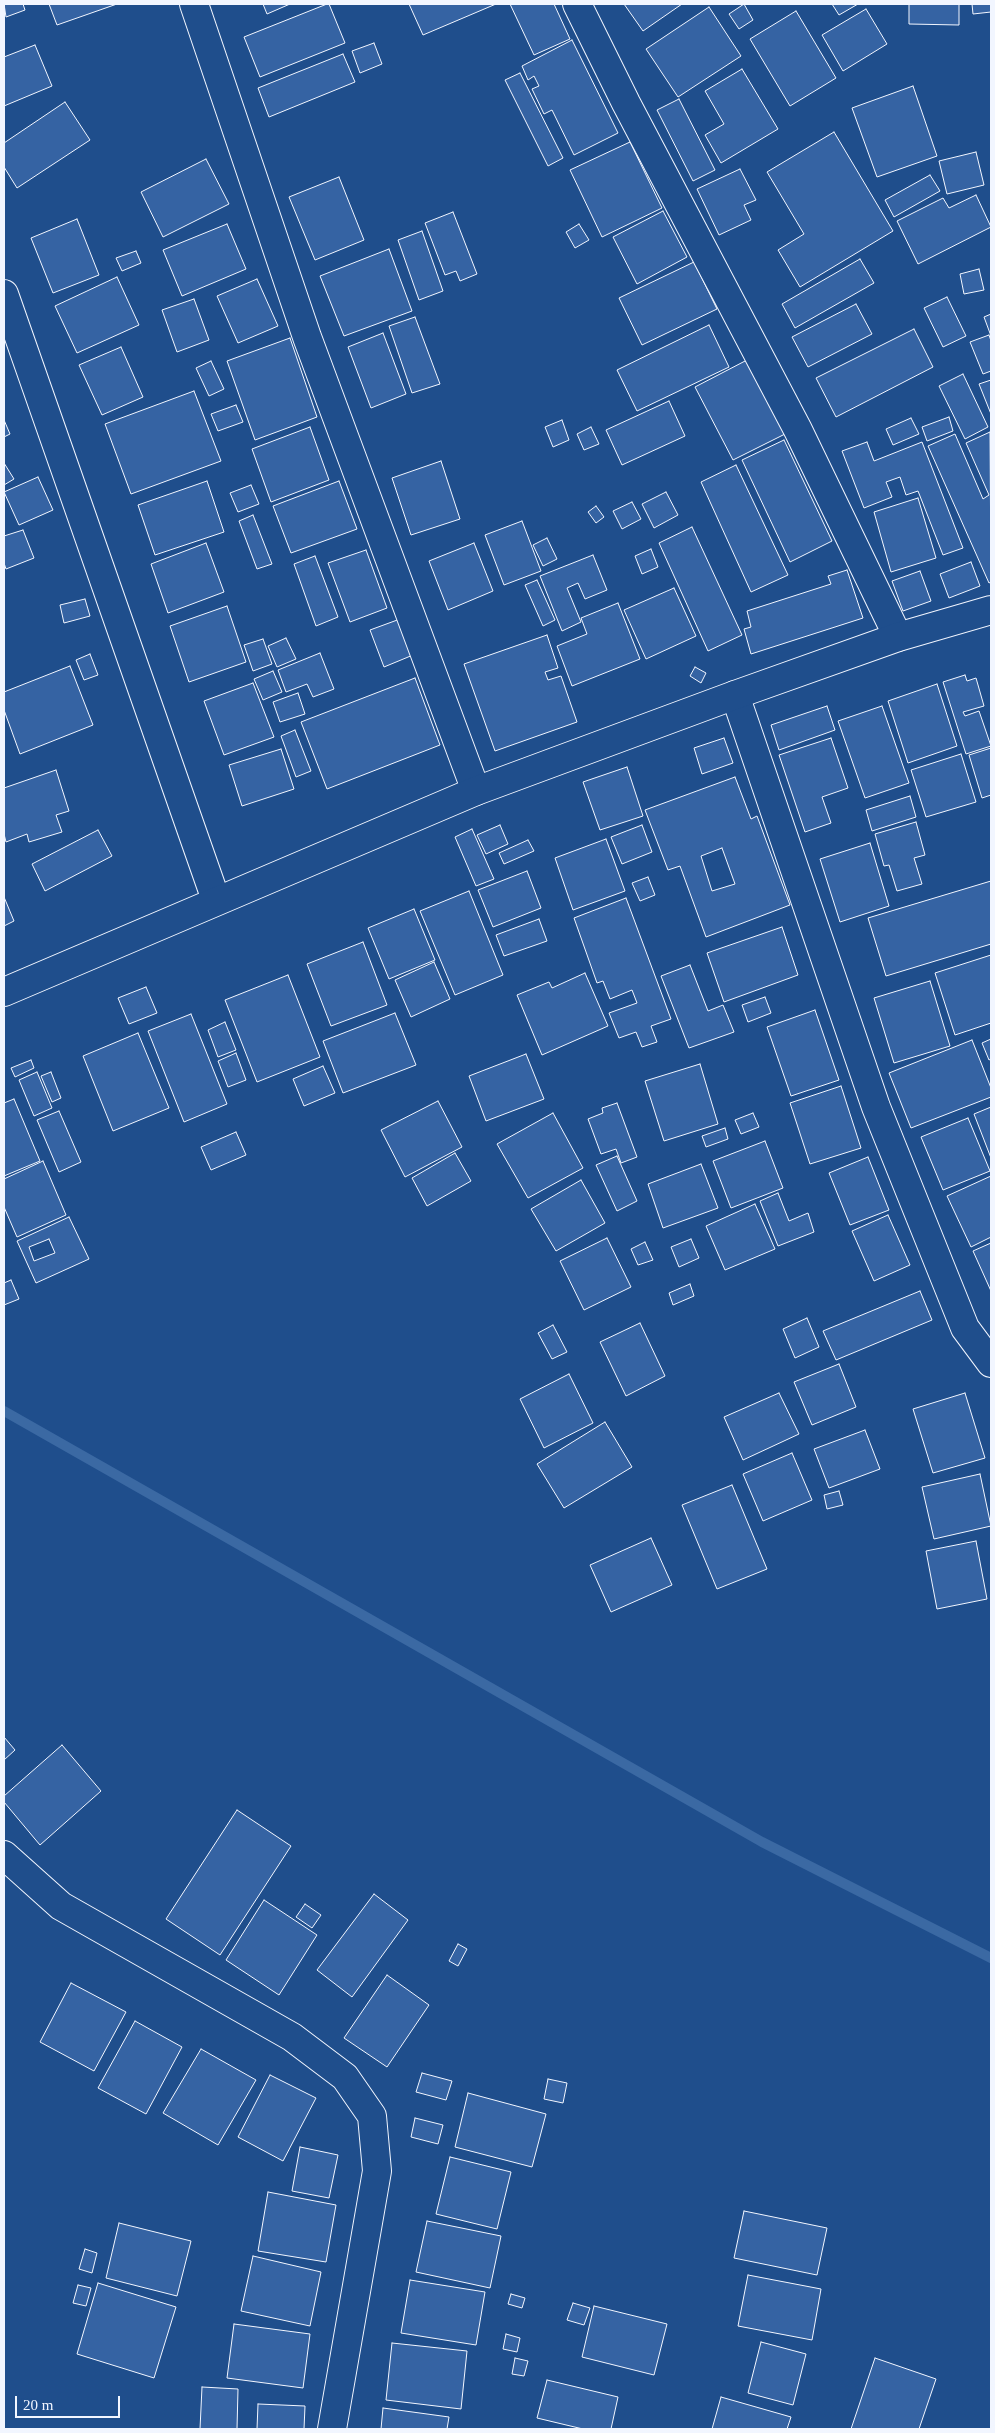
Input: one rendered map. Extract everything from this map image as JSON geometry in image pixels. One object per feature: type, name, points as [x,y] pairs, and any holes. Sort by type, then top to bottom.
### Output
[{"type":"street","points":[[194,4],[307,337],[476,791]]},
{"type":"street","points":[[577,4],[626,103],[798,430],[898,637]]},
{"type":"street","points":[[4,294],[216,900]]},
{"type":"street","points":[[4,992],[216,900],[476,791],[735,694],[898,637],[991,610]]},
{"type":"street","points":[[735,694],[876,1107],[965,1328],[991,1363]]},
{"type":"street","points":[[4,1855],[61,1906],[292,2037],[345,2077],[372,2116],[377,2171],[332,2429]]},
{"type":"building","points":[[4,4],[23,4],[25,10],[6,17]]},
{"type":"building","points":[[49,4],[117,4],[57,25]]},
{"type":"building","points":[[263,4],[290,4],[267,14]]},
{"type":"building","points":[[329,4],[345,43],[260,77],[244,37]]},
{"type":"building","points":[[409,4],[496,4],[423,35]]},
{"type":"building","points":[[510,4],[554,4],[570,39],[534,55]]},
{"type":"building","points":[[624,4],[682,4],[643,31]]},
{"type":"building","points":[[744,4],[753,20],[739,29],[729,14]]},
{"type":"building","points":[[832,4],[858,4],[839,15]]},
{"type":"building","points":[[909,4],[959,4],[959,25],[909,24]]},
{"type":"building","points":[[972,4],[991,4],[991,12],[973,14]]},
{"type":"building","points":[[709,7],[741,56],[678,97],[646,49]]},
{"type":"building","points":[[866,9],[887,44],[843,71],[822,35]]},
{"type":"building","points":[[796,11],[836,78],[790,106],[750,39]]},
{"type":"building","points":[[572,40],[618,133],[574,155],[552,110],[544,114],[532,89],[539,86],[534,76],[528,80],[522,66]]},
{"type":"building","points":[[374,43],[382,64],[360,73],[352,51]]},
{"type":"building","points":[[35,45],[52,86],[4,106],[4,57]]},
{"type":"building","points":[[343,54],[355,82],[269,117],[258,88]]},
{"type":"building","points":[[742,69],[778,129],[721,163],[705,135],[724,124],[705,91]]},
{"type":"building","points":[[520,73],[563,158],[548,166],[505,80]]},
{"type":"building","points":[[913,86],[937,156],[877,177],[852,108]]},
{"type":"building","points":[[679,99],[715,170],[693,181],[657,110]]},
{"type":"building","points":[[65,102],[90,140],[17,188],[4,167],[4,143]]},
{"type":"building","points":[[834,132],[893,231],[800,287],[778,250],[804,234],[767,172]]},
{"type":"building","points":[[630,142],[662,208],[602,237],[570,170]]},
{"type":"building","points":[[976,152],[984,185],[947,194],[939,161]]},
{"type":"building","points":[[206,159],[229,204],[163,237],[141,192]]},
{"type":"building","points":[[740,169],[756,200],[744,205],[751,220],[719,235],[697,189]]},
{"type":"building","points":[[930,175],[940,191],[894,217],[885,200]]},
{"type":"building","points":[[339,177],[364,240],[315,260],[289,197]]},
{"type":"building","points":[[976,195],[991,227],[918,264],[897,221],[943,198],[949,208]]},
{"type":"building","points":[[663,211],[687,257],[637,284],[613,237]]},
{"type":"building","points":[[453,212],[477,274],[460,281],[456,271],[445,275],[425,223]]},
{"type":"building","points":[[77,219],[99,275],[53,293],[31,238]]},
{"type":"building","points":[[227,224],[246,269],[182,296],[163,250]]},
{"type":"building","points":[[579,224],[589,240],[575,248],[566,232]]},
{"type":"building","points":[[422,231],[443,291],[419,300],[398,240]]},
{"type":"building","points":[[389,249],[412,311],[344,336],[320,276]]},
{"type":"building","points":[[136,251],[141,263],[122,271],[116,258]]},
{"type":"building","points":[[860,259],[874,283],[795,328],[782,304]]},
{"type":"building","points":[[694,262],[717,309],[642,345],[619,298]]},
{"type":"building","points":[[979,269],[984,290],[964,294],[960,274]]},
{"type":"building","points":[[117,277],[139,325],[77,353],[55,306]]},
{"type":"building","points":[[257,279],[278,326],[238,343],[217,296]]},
{"type":"building","points":[[947,297],[966,336],[943,347],[924,308]]},
{"type":"building","points":[[194,299],[209,340],[177,352],[162,310]]},
{"type":"building","points":[[856,304],[872,334],[808,367],[792,337]]},
{"type":"building","points":[[991,314],[991,336],[984,317]]},
{"type":"building","points":[[415,317],[440,384],[412,393],[389,326]]},
{"type":"building","points":[[709,325],[729,367],[637,411],[617,370]]},
{"type":"building","points":[[914,329],[933,367],[836,417],[816,378]]},
{"type":"building","points":[[383,333],[406,394],[371,408],[348,347]]},
{"type":"building","points":[[989,335],[991,341],[991,371],[983,374],[970,342]]},
{"type":"building","points":[[290,338],[317,417],[255,440],[227,361]]},
{"type":"building","points":[[121,347],[143,397],[102,415],[79,365]]},
{"type":"building","points":[[747,360],[785,434],[733,460],[695,387]]},
{"type":"building","points":[[211,361],[224,389],[209,396],[196,368]]},
{"type":"building","points":[[963,374],[988,427],[965,439],[939,386]]},
{"type":"building","points":[[991,380],[991,414],[979,384]]},
{"type":"building","points":[[194,391],[221,461],[131,494],[105,424]]},
{"type":"building","points":[[669,401],[685,436],[622,465],[606,430]]},
{"type":"building","points":[[236,405],[243,422],[218,431],[211,414]]},
{"type":"building","points":[[949,417],[953,431],[927,441],[922,427]]},
{"type":"building","points":[[911,418],[919,434],[893,445],[886,429]]},
{"type":"building","points":[[4,420],[10,434],[4,437]]},
{"type":"building","points":[[562,420],[569,440],[553,447],[545,427]]},
{"type":"building","points":[[310,427],[329,480],[271,502],[252,449]]},
{"type":"building","points":[[591,427],[599,444],[584,450],[577,434]]},
{"type":"building","points":[[990,432],[991,582],[989,583],[928,446],[955,434],[983,499],[989,495],[966,443]]},
{"type":"building","points":[[784,440],[832,541],[790,562],[742,460]]},
{"type":"building","points":[[867,442],[874,461],[922,442],[963,548],[943,555],[918,491],[906,495],[900,477],[886,482],[892,497],[864,508],[842,451]]},
{"type":"building","points":[[441,461],[460,519],[411,535],[392,478]]},
{"type":"building","points":[[4,463],[14,479],[4,485]]},
{"type":"building","points":[[736,465],[788,575],[751,592],[701,482]]},
{"type":"building","points":[[38,477],[53,510],[19,525],[4,492]]},
{"type":"building","points":[[207,481],[224,532],[155,555],[138,505]]},
{"type":"building","points":[[339,481],[357,529],[291,553],[273,506]]},
{"type":"building","points":[[251,485],[259,504],[238,512],[230,493]]},
{"type":"building","points":[[666,492],[678,515],[654,528],[642,504]]},
{"type":"building","points":[[918,498],[936,558],[891,572],[874,512]]},
{"type":"building","points":[[632,502],[641,519],[622,529],[613,511]]},
{"type":"building","points":[[596,506],[604,517],[596,523],[588,512]]},
{"type":"building","points":[[253,515],[272,564],[257,569],[239,521]]},
{"type":"building","points":[[522,521],[541,571],[504,585],[485,535]]},
{"type":"building","points":[[692,527],[742,635],[708,651],[659,543]]},
{"type":"building","points":[[23,530],[34,558],[6,569],[4,563],[4,536]]},
{"type":"building","points":[[547,538],[557,559],[543,566],[533,545]]},
{"type":"building","points":[[206,543],[224,592],[168,613],[151,564]]},
{"type":"building","points":[[474,543],[493,591],[448,610],[429,561]]},
{"type":"building","points":[[651,549],[658,567],[642,574],[635,556]]},
{"type":"building","points":[[366,550],[387,608],[350,622],[328,563]]},
{"type":"building","points":[[593,555],[607,590],[585,599],[578,583],[567,588],[581,622],[562,631],[540,576]]},
{"type":"building","points":[[315,556],[338,617],[316,626],[294,564]]},
{"type":"building","points":[[971,562],[980,586],[949,598],[940,574]]},
{"type":"building","points":[[847,570],[863,618],[751,654],[744,629],[751,627],[747,611],[831,584],[828,576]]},
{"type":"building","points":[[920,571],[931,601],[903,611],[892,581]]},
{"type":"building","points":[[537,580],[555,620],[543,626],[525,585]]},
{"type":"building","points":[[674,588],[696,636],[646,659],[624,610]]},
{"type":"building","points":[[85,599],[90,616],[64,623],[60,605]]},
{"type":"building","points":[[618,603],[640,659],[572,686],[557,646],[587,634],[581,618]]},
{"type":"building","points":[[227,606],[246,662],[189,682],[170,626]]},
{"type":"building","points":[[400,619],[413,655],[384,667],[370,630]]},
{"type":"building","points":[[547,635],[558,668],[545,672],[548,680],[561,676],[577,722],[495,751],[464,664]]},
{"type":"building","points":[[286,638],[296,659],[277,667],[268,646]]},
{"type":"building","points":[[263,639],[272,664],[253,671],[244,645]]},
{"type":"building","points":[[320,653],[334,689],[313,697],[307,684],[286,692],[278,670]]},
{"type":"building","points":[[90,654],[98,675],[84,680],[76,660]]},
{"type":"building","points":[[70,666],[93,725],[20,754],[4,710],[4,692]]},
{"type":"building","points":[[695,667],[706,673],[701,683],[690,676]]},
{"type":"building","points":[[273,671],[282,692],[263,700],[254,679]]},
{"type":"building","points":[[965,675],[967,681],[976,678],[984,706],[963,712],[965,716],[979,711],[991,746],[966,754],[943,682]]},
{"type":"building","points":[[415,678],[440,745],[327,789],[301,722]]},
{"type":"building","points":[[253,683],[274,737],[224,755],[204,701]]},
{"type":"building","points":[[937,684],[957,746],[908,763],[888,701]]},
{"type":"building","points":[[298,693],[305,714],[280,722],[273,702]]},
{"type":"building","points":[[827,706],[835,730],[779,750],[771,725]]},
{"type":"building","points":[[882,706],[909,783],[865,798],[838,721]]},
{"type":"building","points":[[295,730],[311,771],[296,777],[281,736]]},
{"type":"building","points":[[724,738],[733,763],[702,774],[694,748]]},
{"type":"building","points":[[831,738],[848,788],[822,797],[831,823],[805,832],[779,755]]},
{"type":"building","points":[[991,748],[991,795],[982,798],[969,755]]},
{"type":"building","points":[[281,749],[294,789],[242,806],[229,765]]},
{"type":"building","points":[[961,754],[976,802],[926,817],[911,770]]},
{"type":"building","points":[[627,767],[643,816],[600,830],[583,782]]},
{"type":"building","points":[[56,770],[69,811],[56,815],[62,832],[29,842],[27,834],[6,842],[4,834],[4,788]]},
{"type":"building","points":[[735,777],[751,819],[757,816],[790,905],[706,937],[680,866],[668,870],[645,810]],"holes":[[[722,848],[735,884],[712,891],[701,856]]]},
{"type":"building","points":[[910,796],[916,817],[872,831],[866,810]]},
{"type":"building","points":[[916,822],[925,855],[914,858],[922,884],[897,891],[889,865],[884,866],[875,834]]},
{"type":"building","points":[[500,825],[508,844],[486,854],[477,835]]},
{"type":"building","points":[[642,825],[652,852],[622,864],[611,837]]},
{"type":"building","points":[[472,829],[494,879],[476,886],[455,837]]},
{"type":"building","points":[[98,830],[112,856],[45,891],[32,864]]},
{"type":"building","points":[[606,839],[625,891],[573,910],[555,858]]},
{"type":"building","points":[[528,840],[534,851],[504,864],[499,853]]},
{"type":"building","points":[[870,843],[889,906],[840,922],[820,859]]},
{"type":"building","points":[[527,871],[541,908],[493,927],[478,890]]},
{"type":"building","points":[[648,877],[655,895],[640,901],[632,883]]},
{"type":"building","points":[[991,881],[991,944],[886,976],[868,918]]},
{"type":"building","points":[[469,891],[503,975],[455,995],[420,911]]},
{"type":"building","points":[[4,897],[14,921],[4,926]]},
{"type":"building","points":[[626,898],[671,1019],[651,1026],[657,1042],[642,1047],[636,1032],[619,1038],[609,1013],[637,1003],[632,990],[610,999],[603,981],[597,983],[574,918]]},
{"type":"building","points":[[414,909],[435,960],[389,979],[368,928]]},
{"type":"building","points":[[539,919],[547,941],[504,956],[496,935]]},
{"type":"building","points":[[782,927],[798,975],[724,1002],[707,953]]},
{"type":"building","points":[[363,942],[387,1005],[331,1026],[307,964]]},
{"type":"building","points":[[991,955],[991,1023],[955,1035],[935,973]]},
{"type":"building","points":[[434,962],[450,999],[411,1017],[395,980]]},
{"type":"building","points":[[690,965],[708,1011],[723,1005],[734,1032],[689,1048],[661,976]]},
{"type":"building","points":[[585,973],[608,1026],[542,1055],[517,995],[549,982],[552,988]]},
{"type":"building","points":[[288,975],[320,1057],[257,1082],[225,1000]]},
{"type":"building","points":[[930,981],[950,1046],[894,1063],[874,998]]},
{"type":"building","points":[[146,987],[157,1013],[129,1024],[118,998]]},
{"type":"building","points":[[765,997],[771,1013],[748,1022],[742,1005]]},
{"type":"building","points":[[815,1010],[839,1080],[791,1096],[767,1027]]},
{"type":"building","points":[[395,1013],[416,1065],[343,1093],[323,1041]]},
{"type":"building","points":[[191,1014],[227,1104],[184,1122],[148,1031]]},
{"type":"building","points":[[225,1022],[236,1050],[218,1057],[208,1030]]},
{"type":"building","points":[[138,1033],[169,1108],[113,1131],[83,1056]]},
{"type":"building","points":[[991,1039],[991,1059],[989,1060],[982,1043]]},
{"type":"building","points":[[972,1040],[991,1088],[991,1097],[911,1128],[889,1073]]},
{"type":"building","points":[[236,1053],[246,1080],[228,1087],[218,1061]]},
{"type":"building","points":[[526,1054],[544,1099],[486,1121],[469,1076]]},
{"type":"building","points":[[31,1060],[34,1068],[15,1077],[11,1068]]},
{"type":"building","points":[[700,1064],[718,1124],[664,1141],[645,1081]]},
{"type":"building","points":[[323,1066],[335,1093],[304,1106],[293,1079]]},
{"type":"building","points":[[37,1072],[52,1108],[34,1116],[19,1080]]},
{"type":"building","points":[[51,1072],[61,1098],[52,1102],[41,1076]]},
{"type":"building","points":[[841,1086],[861,1148],[810,1164],[790,1103]]},
{"type":"building","points":[[14,1099],[40,1161],[4,1176],[4,1103]]},
{"type":"building","points":[[438,1101],[462,1147],[405,1177],[381,1130]]},
{"type":"building","points":[[617,1103],[637,1157],[621,1163],[616,1149],[601,1154],[588,1119],[603,1113],[602,1108]]},
{"type":"building","points":[[991,1107],[991,1158],[974,1114]]},
{"type":"building","points":[[59,1111],[81,1162],[59,1172],[37,1120]]},
{"type":"building","points":[[553,1113],[583,1168],[528,1198],[497,1144]]},
{"type":"building","points":[[753,1113],[759,1127],[741,1134],[735,1120]]},
{"type":"building","points":[[968,1118],[990,1171],[943,1190],[921,1137]]},
{"type":"building","points":[[725,1128],[728,1139],[706,1147],[702,1136]]},
{"type":"building","points":[[236,1132],[246,1155],[211,1170],[201,1147]]},
{"type":"building","points":[[765,1141],[783,1188],[731,1208],[713,1161]]},
{"type":"building","points":[[455,1153],[471,1181],[427,1206],[412,1178]]},
{"type":"building","points":[[617,1156],[637,1201],[617,1211],[596,1165]]},
{"type":"building","points":[[868,1157],[889,1210],[850,1225],[829,1173]]},
{"type":"building","points":[[43,1161],[66,1215],[17,1237],[4,1207],[4,1179]]},
{"type":"building","points":[[701,1164],[718,1208],[663,1228],[648,1184]]},
{"type":"building","points":[[991,1176],[991,1237],[971,1247],[947,1196]]},
{"type":"building","points":[[581,1180],[605,1223],[556,1251],[531,1209]]},
{"type":"building","points":[[778,1193],[789,1221],[808,1213],[814,1232],[778,1246],[760,1201]]},
{"type":"building","points":[[755,1204],[775,1249],[725,1270],[706,1226]]},
{"type":"building","points":[[888,1215],[910,1265],[874,1281],[852,1231]]},
{"type":"building","points":[[69,1217],[89,1259],[36,1283],[17,1241]],"holes":[[[49,1239],[55,1253],[34,1261],[29,1247]]]},
{"type":"building","points":[[607,1238],[631,1287],[584,1310],[560,1261]]},
{"type":"building","points":[[691,1239],[699,1258],[679,1267],[671,1247]]},
{"type":"building","points":[[645,1242],[653,1260],[638,1265],[631,1249]]},
{"type":"building","points":[[991,1243],[991,1291],[973,1251]]},
{"type":"building","points":[[11,1280],[19,1299],[4,1305],[4,1283]]},
{"type":"building","points":[[690,1284],[694,1296],[673,1305],[669,1293]]},
{"type":"building","points":[[920,1291],[932,1320],[836,1360],[823,1331]]},
{"type":"building","points":[[807,1318],[819,1347],[795,1358],[783,1329]]},
{"type":"building","points":[[640,1323],[665,1376],[626,1396],[600,1342]]},
{"type":"building","points":[[553,1325],[567,1352],[552,1359],[538,1333]]},
{"type":"building","points":[[839,1364],[856,1407],[812,1425],[794,1382]]},
{"type":"building","points":[[569,1374],[593,1423],[544,1448],[520,1399]]},
{"type":"building","points":[[779,1393],[799,1434],[743,1460],[724,1417]]},
{"type":"building","points":[[965,1393],[985,1458],[933,1473],[913,1409]]},
{"type":"building","points":[[605,1422],[632,1467],[564,1508],[537,1464]]},
{"type":"building","points":[[865,1430],[880,1469],[829,1488],[814,1449]]},
{"type":"building","points":[[792,1453],[812,1500],[763,1521],[743,1474]]},
{"type":"building","points":[[980,1474],[991,1526],[934,1539],[922,1487]]},
{"type":"building","points":[[732,1485],[767,1569],[717,1589],[682,1505]]},
{"type":"building","points":[[839,1491],[843,1505],[827,1509],[824,1495]]},
{"type":"building","points":[[651,1538],[672,1585],[611,1612],[590,1565]]},
{"type":"building","points":[[976,1541],[987,1599],[937,1609],[926,1551]]},
{"type":"building","points":[[4,1737],[15,1750],[4,1760]]},
{"type":"building","points":[[62,1745],[101,1791],[40,1845],[4,1802],[4,1796]]},
{"type":"building","points":[[237,1810],[291,1846],[220,1955],[166,1919]]},
{"type":"building","points":[[374,1894],[408,1920],[352,1997],[317,1970]]},
{"type":"building","points":[[264,1900],[317,1935],[279,1995],[226,1960]]},
{"type":"building","points":[[305,1904],[321,1915],[312,1928],[296,1917]]},
{"type":"building","points":[[458,1944],[467,1949],[458,1966],[449,1961]]},
{"type":"building","points":[[387,1975],[429,2005],[387,2067],[344,2038]]},
{"type":"building","points":[[71,1983],[126,2012],[94,2071],[40,2042]]},
{"type":"building","points":[[135,2021],[182,2047],[146,2114],[98,2088]]},
{"type":"building","points":[[201,2049],[256,2080],[218,2145],[163,2113]]},
{"type":"building","points":[[422,2073],[452,2081],[446,2100],[416,2092]]},
{"type":"building","points":[[270,2075],[316,2098],[283,2161],[238,2137]]},
{"type":"building","points":[[548,2079],[567,2083],[563,2103],[544,2099]]},
{"type":"building","points":[[468,2093],[546,2114],[532,2167],[455,2147]]},
{"type":"building","points":[[415,2118],[443,2125],[438,2144],[411,2137]]},
{"type":"building","points":[[300,2147],[338,2155],[329,2198],[292,2191]]},
{"type":"building","points":[[450,2157],[511,2172],[497,2229],[436,2214]]},
{"type":"building","points":[[268,2192],[336,2205],[326,2262],[258,2251]]},
{"type":"building","points":[[744,2211],[827,2228],[817,2275],[734,2258]]},
{"type":"building","points":[[427,2221],[501,2236],[490,2288],[416,2272]]},
{"type":"building","points":[[119,2223],[191,2241],[177,2296],[106,2278]]},
{"type":"building","points":[[85,2249],[97,2253],[92,2273],[79,2269]]},
{"type":"building","points":[[253,2256],[321,2272],[310,2326],[241,2311]]},
{"type":"building","points":[[748,2275],[821,2289],[812,2340],[738,2326]]},
{"type":"building","points":[[410,2280],[485,2292],[476,2345],[401,2333]]},
{"type":"building","points":[[98,2283],[176,2307],[154,2378],[77,2354]]},
{"type":"building","points":[[78,2285],[91,2288],[86,2306],[73,2303]]},
{"type":"building","points":[[511,2294],[525,2298],[522,2308],[508,2304]]},
{"type":"building","points":[[573,2303],[590,2308],[584,2325],[567,2320]]},
{"type":"building","points":[[594,2306],[667,2324],[654,2375],[582,2357]]},
{"type":"building","points":[[234,2324],[310,2334],[303,2388],[227,2378]]},
{"type":"building","points":[[506,2334],[520,2338],[517,2352],[503,2349]]},
{"type":"building","points":[[761,2342],[806,2354],[793,2405],[748,2393]]},
{"type":"building","points":[[392,2343],[467,2351],[461,2409],[386,2400]]},
{"type":"building","points":[[515,2358],[528,2361],[524,2376],[512,2374]]},
{"type":"building","points":[[875,2358],[936,2379],[919,2429],[851,2429]]},
{"type":"building","points":[[547,2380],[618,2397],[611,2429],[583,2429],[537,2418]]},
{"type":"building","points":[[202,2387],[238,2389],[237,2429],[200,2429]]},
{"type":"building","points":[[721,2397],[791,2417],[787,2429],[712,2429]]},
{"type":"building","points":[[258,2404],[305,2406],[304,2429],[257,2429]]},
{"type":"building","points":[[383,2408],[449,2417],[447,2429],[381,2429]]},
{"type":"waterway","points":[[4,1411],[762,1842],[991,1958]]}]
